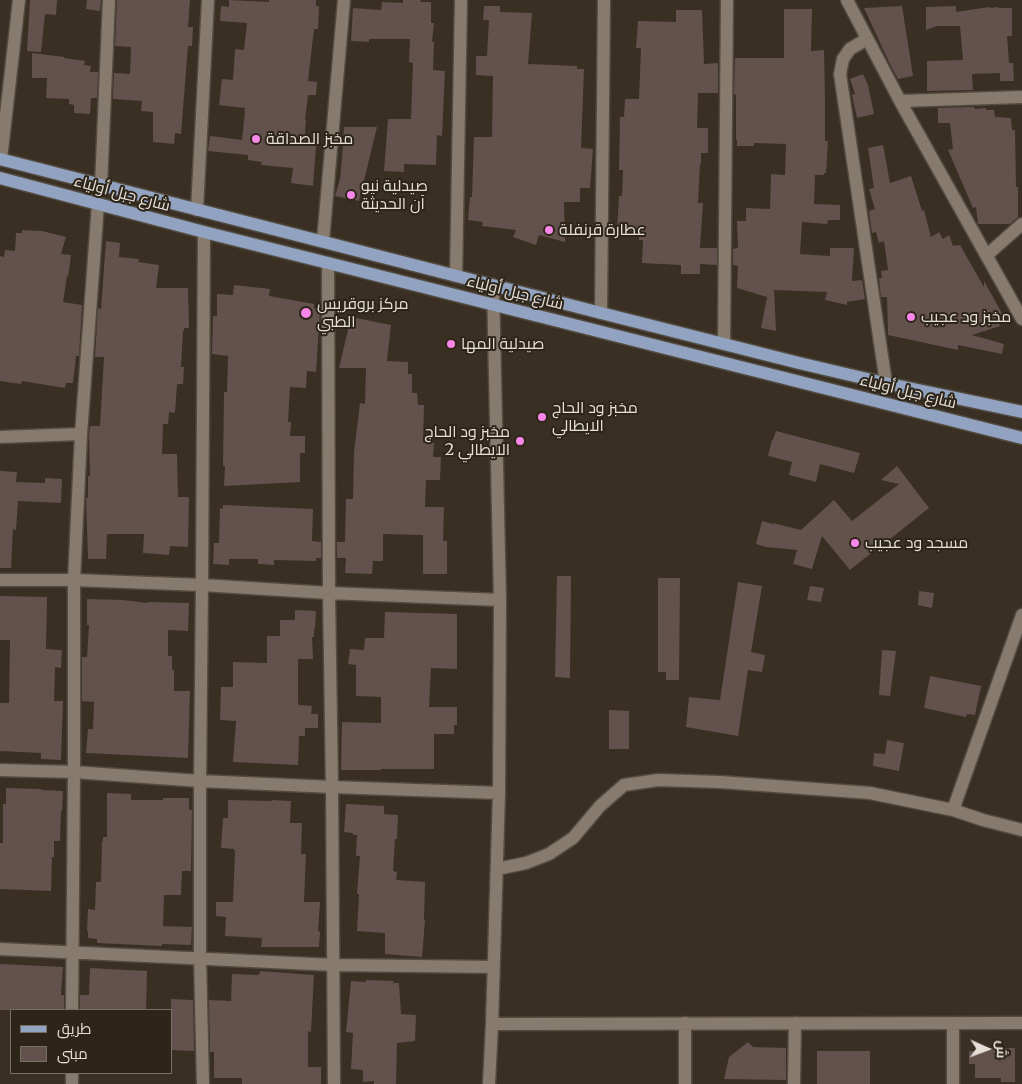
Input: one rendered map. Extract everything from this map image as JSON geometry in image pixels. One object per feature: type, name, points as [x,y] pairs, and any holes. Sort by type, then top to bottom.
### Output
[{"type":"main road","name":"شارع جبل أولياء","points":[[0,159],[724,344],[886,383],[1022,412]]},
{"type":"main road","name":"شارع جبل أولياء","points":[[0,178],[204,232],[1022,438]]},
{"type":"street","points":[[0,159],[18,0]]},
{"type":"street","points":[[101,186],[109,0]]},
{"type":"street","points":[[197,210],[208,0]]},
{"type":"street","points":[[323,242],[344,0]]},
{"type":"street","points":[[456,276],[461,0]]},
{"type":"street","points":[[601,313],[604,0]]},
{"type":"street","points":[[724,344],[727,0]]},
{"type":"street","points":[[847,0],[900,101],[1022,319]]},
{"type":"street","points":[[867,39],[850,49],[840,74],[886,383]]},
{"type":"street","points":[[900,101],[1022,97]]},
{"type":"street","points":[[72,1009],[74,580],[81,434],[98,204]]},
{"type":"street","points":[[987,255],[1022,224]]},
{"type":"street","points":[[203,1084],[200,958],[200,780],[204,232]]},
{"type":"street","points":[[328,263],[334,1084]]},
{"type":"street","points":[[488,1084],[492,1024],[499,793],[500,600],[493,285]]},
{"type":"street","points":[[0,437],[81,434]]},
{"type":"street","points":[[0,580],[74,580],[202,585],[329,593],[500,600]]},
{"type":"street","points":[[953,810],[1022,615]]},
{"type":"street","points":[[0,770],[74,772],[332,787],[499,793]]},
{"type":"street","points":[[497,869],[526,863],[549,854],[573,838],[600,806],[624,785],[658,780],[720,782],[870,793],[953,810],[1022,830]]},
{"type":"street","points":[[0,949],[334,965],[494,966]]},
{"type":"street","points":[[685,1023],[685,1084]]},
{"type":"street","points":[[794,1023],[794,1084]]},
{"type":"street","points":[[953,1023],[953,1084]]},
{"type":"street","points":[[492,1024],[1022,1023]]},
{"type":"building","points":[[30,0],[57,0],[56,15],[45,14],[41,52],[27,51]]},
{"type":"building","points":[[87,0],[101,0],[100,11],[86,9]]},
{"type":"building","points":[[117,0],[190,0],[188,27],[193,27],[192,46],[188,46],[181,134],[175,133],[174,144],[153,142],[153,112],[141,111],[142,101],[113,99],[114,73],[130,74],[131,47],[115,46]]},
{"type":"building","points":[[229,0],[269,2],[269,0],[316,0],[316,6],[319,6],[318,29],[314,29],[308,81],[317,82],[316,95],[308,95],[305,120],[305,145],[316,146],[313,186],[291,183],[293,168],[261,165],[262,162],[248,160],[248,155],[208,151],[210,136],[242,140],[245,108],[219,105],[222,79],[233,80],[235,49],[244,50],[247,23],[220,21],[221,6],[229,7]]},
{"type":"building","points":[[403,0],[431,2],[431,23],[434,23],[432,42],[434,42],[433,70],[445,71],[442,136],[437,135],[436,165],[404,164],[404,172],[384,171],[388,119],[411,119],[413,63],[409,62],[410,39],[369,39],[369,42],[351,41],[353,8],[381,10],[382,2],[403,3]]},
{"type":"building","points":[[484,6],[500,6],[500,12],[532,13],[528,64],[577,66],[577,69],[584,69],[581,148],[593,149],[590,188],[580,188],[580,202],[564,202],[565,242],[539,235],[536,245],[513,237],[516,230],[482,226],[483,222],[468,220],[470,197],[472,197],[474,137],[492,137],[493,76],[476,75],[476,56],[487,56],[489,20],[483,20]]},
{"type":"building","points":[[902,6],[913,76],[898,79],[864,8]]},
{"type":"building","points":[[956,6],[956,12],[989,7],[1012,8],[1012,36],[1007,36],[1009,63],[1013,63],[1014,81],[1000,81],[1000,73],[972,74],[973,90],[927,91],[927,61],[963,60],[960,26],[937,26],[926,30],[926,7]]},
{"type":"building","points":[[784,9],[812,9],[811,51],[824,50],[825,141],[828,141],[826,173],[824,175],[815,175],[814,204],[840,205],[840,220],[828,220],[827,224],[802,222],[800,254],[830,256],[830,248],[854,248],[852,281],[862,280],[865,299],[847,302],[847,305],[825,300],[827,292],[774,290],[776,331],[761,328],[767,297],[737,288],[738,266],[733,265],[733,249],[738,248],[737,221],[746,221],[746,208],[770,209],[771,174],[785,175],[786,144],[754,143],[754,146],[737,146],[736,95],[734,93],[735,58],[784,58]]},
{"type":"building","points":[[676,10],[702,10],[704,64],[718,63],[718,93],[698,93],[697,128],[708,128],[708,153],[701,153],[700,164],[698,203],[703,203],[700,248],[717,248],[717,265],[700,264],[700,274],[681,274],[681,265],[642,263],[643,240],[639,240],[639,232],[617,230],[619,196],[622,196],[623,170],[619,170],[620,117],[624,117],[625,99],[639,99],[641,48],[636,48],[638,21],[676,22]]},
{"type":"building","points":[[32,53],[85,61],[84,65],[91,66],[90,72],[98,72],[97,98],[91,98],[90,114],[74,113],[74,105],[69,104],[69,99],[46,98],[47,78],[32,78]]},
{"type":"building","points":[[863,74],[868,85],[874,114],[857,118],[852,95],[855,94],[850,79]]},
{"type":"building","points":[[974,107],[975,109],[986,108],[986,110],[994,110],[995,117],[1011,118],[1012,130],[1015,130],[1018,217],[1010,224],[978,224],[976,207],[973,208],[948,150],[953,149],[950,123],[938,123],[938,108]]},
{"type":"building","points":[[344,127],[377,127],[359,201],[335,196],[340,179]]},
{"type":"building","points":[[883,145],[890,183],[911,176],[922,211],[924,210],[931,237],[939,232],[943,239],[949,235],[953,246],[960,245],[984,287],[984,281],[1004,317],[998,320],[1000,326],[972,335],[1004,344],[1002,354],[958,345],[958,350],[888,335],[887,297],[881,297],[879,278],[882,278],[881,271],[888,270],[884,241],[879,243],[876,232],[872,233],[869,211],[875,209],[869,189],[874,188],[868,148]]},
{"type":"building","points":[[22,230],[42,231],[66,237],[61,254],[71,255],[63,302],[82,305],[79,356],[76,356],[73,383],[66,383],[65,388],[22,381],[21,384],[0,381],[0,256],[4,257],[5,250],[15,251],[16,233],[22,233]]},
{"type":"building","points":[[106,241],[120,243],[119,257],[139,259],[138,262],[159,265],[156,288],[188,288],[189,328],[184,328],[183,331],[181,367],[184,367],[183,384],[177,384],[175,413],[169,412],[168,424],[163,424],[162,454],[177,454],[178,497],[189,497],[188,547],[170,546],[169,555],[143,553],[144,534],[107,534],[106,559],[88,559],[86,498],[88,498],[88,476],[90,476],[89,434],[90,426],[100,426],[104,357],[95,357],[98,308],[101,309]]},
{"type":"building","points":[[234,285],[270,289],[269,296],[314,304],[314,308],[320,310],[316,372],[307,371],[306,388],[290,387],[288,422],[291,422],[290,436],[305,436],[305,453],[300,453],[300,482],[224,486],[224,392],[227,392],[228,356],[212,354],[213,316],[217,316],[217,294],[233,295]]},
{"type":"building","points":[[351,317],[391,325],[387,361],[408,362],[408,374],[412,374],[412,393],[417,393],[418,405],[424,405],[423,443],[434,443],[433,457],[441,457],[440,480],[426,480],[425,507],[444,507],[443,541],[447,541],[447,574],[423,574],[423,535],[383,534],[383,561],[373,561],[372,574],[345,573],[346,558],[337,558],[337,542],[345,542],[346,499],[353,499],[354,452],[360,403],[365,404],[366,368],[339,368]]},
{"type":"building","points":[[776,431],[860,453],[854,473],[820,464],[816,482],[789,475],[792,462],[768,456]]},
{"type":"building","points":[[897,466],[929,508],[850,570],[822,536],[812,569],[793,564],[797,550],[766,547],[756,544],[762,521],[801,530],[834,500],[852,521],[899,484],[881,480]]},
{"type":"building","points":[[0,471],[17,472],[16,482],[45,483],[45,478],[62,479],[61,503],[18,501],[16,530],[13,529],[11,568],[0,568]]},
{"type":"building","points":[[223,505],[313,509],[312,541],[321,542],[321,558],[316,558],[316,561],[274,560],[274,565],[258,564],[258,559],[229,559],[229,565],[213,564],[214,543],[219,543],[220,508],[223,509]]},
{"type":"building","points":[[557,576],[571,576],[570,678],[555,677]]},
{"type":"building","points":[[658,578],[680,578],[679,680],[666,680],[666,672],[658,672]]},
{"type":"building","points":[[738,582],[762,586],[751,652],[765,655],[762,672],[748,670],[738,736],[686,727],[689,697],[720,700]]},
{"type":"building","points":[[810,586],[824,588],[821,602],[807,600]]},
{"type":"building","points":[[919,591],[934,593],[932,608],[918,605]]},
{"type":"building","points":[[0,596],[47,597],[46,649],[62,650],[61,668],[55,667],[54,701],[63,701],[61,760],[41,759],[41,753],[0,751],[0,703],[9,703],[10,640],[0,640]]},
{"type":"building","points":[[87,599],[148,603],[189,603],[188,631],[168,630],[168,656],[172,656],[174,691],[190,691],[188,758],[86,753],[88,729],[93,729],[94,702],[82,701],[82,657],[87,657],[89,625],[87,625]]},
{"type":"building","points":[[295,610],[316,611],[314,637],[312,637],[313,659],[298,659],[298,702],[299,705],[312,706],[311,714],[318,714],[318,728],[305,728],[305,736],[299,736],[298,765],[233,762],[236,721],[220,720],[221,687],[233,687],[233,662],[267,663],[267,636],[280,636],[280,620],[295,620]]},
{"type":"building","points":[[385,612],[457,614],[457,669],[431,668],[429,707],[457,707],[457,725],[454,725],[454,734],[434,734],[434,769],[341,770],[342,722],[381,723],[381,697],[356,696],[356,665],[348,664],[350,649],[364,650],[365,638],[384,638]]},
{"type":"building","points":[[882,650],[896,651],[890,696],[879,695]]},
{"type":"building","points":[[930,676],[981,686],[975,715],[967,714],[966,717],[924,708]]},
{"type":"building","points":[[609,710],[629,711],[629,749],[609,749]]},
{"type":"building","points":[[887,740],[904,743],[899,771],[873,766],[874,753],[885,754]]},
{"type":"building","points":[[6,788],[63,791],[60,841],[54,841],[54,857],[52,857],[51,891],[0,889],[0,843],[3,843],[3,804],[6,804]]},
{"type":"building","points":[[107,793],[131,794],[131,800],[189,798],[189,810],[192,810],[191,871],[182,871],[181,895],[164,895],[163,926],[192,927],[191,945],[162,944],[162,946],[97,943],[97,939],[88,938],[88,909],[95,910],[96,882],[101,882],[102,841],[103,837],[107,837]]},
{"type":"building","points":[[228,800],[291,801],[290,823],[302,823],[301,854],[306,854],[304,902],[320,902],[319,947],[261,947],[262,938],[225,936],[226,917],[216,916],[216,902],[233,902],[235,852],[234,849],[221,848],[223,818],[228,818]]},
{"type":"building","points":[[346,804],[384,806],[384,814],[398,815],[393,871],[397,872],[396,880],[425,882],[425,920],[422,957],[385,954],[385,933],[357,931],[360,856],[356,856],[357,835],[344,832]]},
{"type":"building","points":[[0,964],[63,967],[61,995],[64,995],[64,1009],[0,1010]]},
{"type":"building","points":[[90,968],[147,971],[146,1009],[80,1009],[80,995],[89,995]]},
{"type":"building","points":[[260,971],[314,975],[311,1032],[308,1031],[308,1067],[321,1067],[321,1084],[242,1084],[242,1078],[214,1078],[214,1052],[210,1052],[209,1000],[231,1001],[232,974],[259,975]]},
{"type":"building","points":[[366,980],[394,981],[393,983],[399,983],[401,1014],[416,1015],[415,1041],[397,1043],[396,1084],[374,1084],[374,1081],[363,1082],[363,1070],[351,1069],[353,1033],[346,1032],[351,981],[366,982]]},
{"type":"building","points":[[171,999],[193,1000],[194,1051],[172,1050]]},
{"type":"building","points":[[748,1042],[753,1047],[786,1048],[786,1080],[724,1079],[729,1057]]},
{"type":"building","points":[[980,1048],[1015,1048],[1015,1082],[1001,1082],[1001,1078],[975,1078],[975,1064],[969,1064],[969,1051],[980,1051]]},
{"type":"building","points":[[817,1051],[870,1051],[870,1084],[817,1084]]},
{"type":"place","name":"مخبز الصداقة","points":[[256,139]]},
{"type":"place","name":"صيدلية نيو آن الحديثة","points":[[351,195]]},
{"type":"place","name":"عطارة قرنفلة","points":[[549,230]]},
{"type":"place","name":"مركز بروقريس الطبي","points":[[306,313]]},
{"type":"place","name":"مخبز ود عجيب","points":[[911,317]]},
{"type":"place","name":"صيدلية المها","points":[[451,344]]},
{"type":"place","name":"مخبز ود الحاج الايطالي","points":[[542,417]]},
{"type":"place","name":"مخبز ود الحاج الايطالي 2","points":[[520,441]]},
{"type":"place","name":"مسجد ود عجيب","points":[[855,543]]}]
